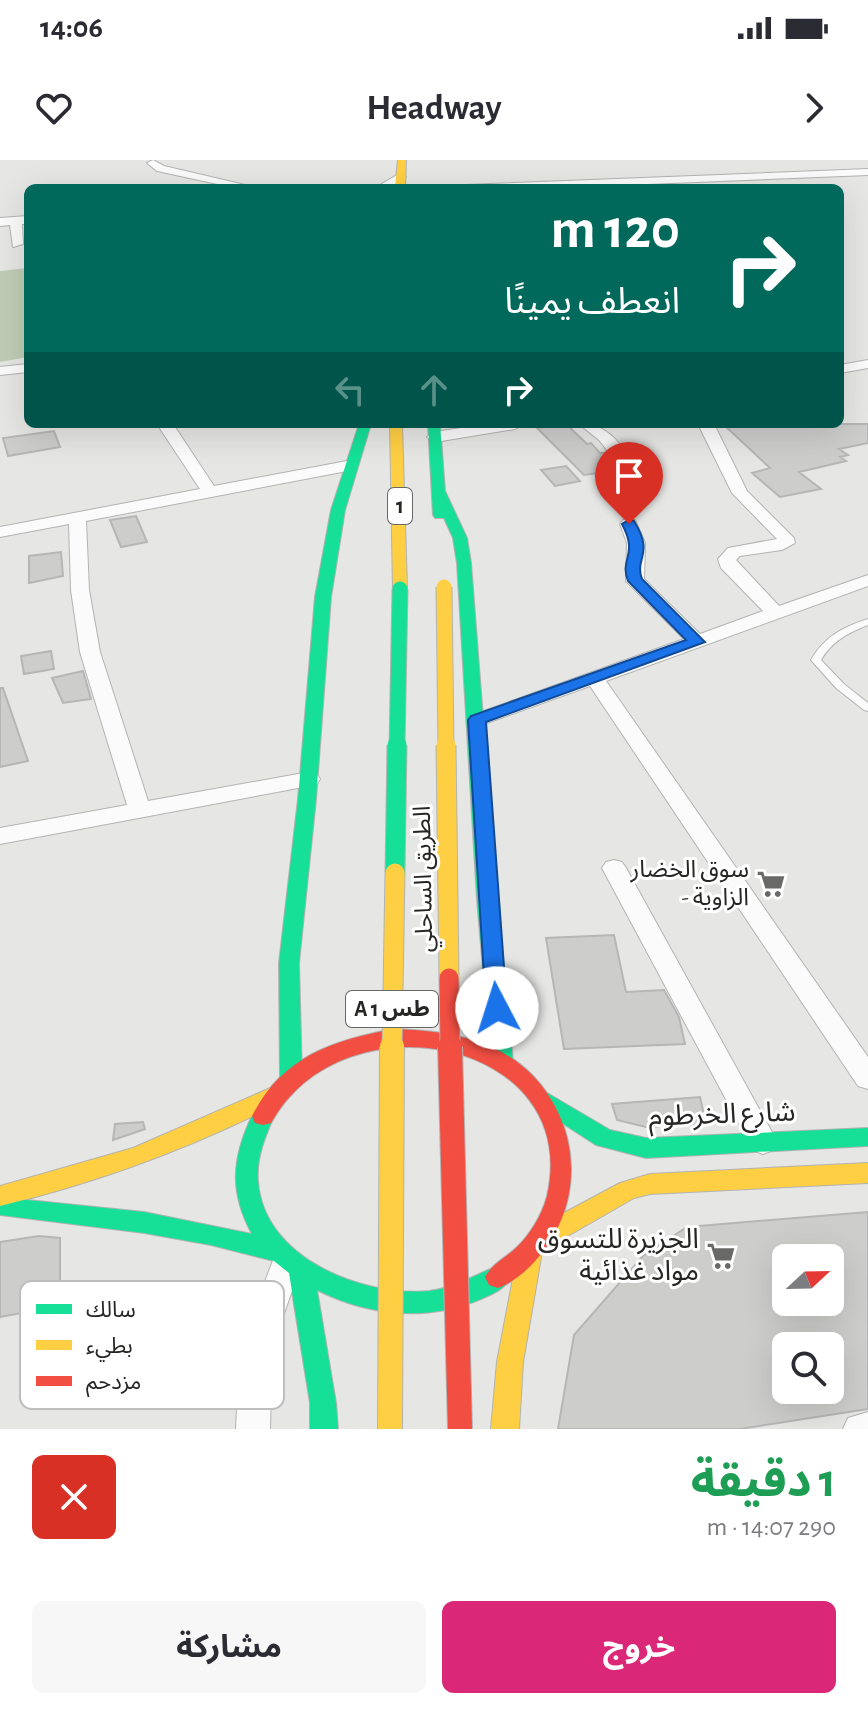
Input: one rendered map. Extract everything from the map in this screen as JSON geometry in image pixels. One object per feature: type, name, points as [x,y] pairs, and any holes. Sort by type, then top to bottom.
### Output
[{"type":"main road","points":[[291,1078],[289,966],[309,779],[314,675],[333,523],[347,466],[363,428]]},
{"type":"main road","name":"الطريق الساحلي","points":[[390,1429],[389,1201],[400,589],[396,428]]},
{"type":"main road","points":[[434,430],[441,546]]},
{"type":"main road","points":[[438,490],[460,538],[464,563],[487,899],[502,1062]]},
{"type":"main road","name":"الطريق الساحلي","points":[[443,580],[452,1197],[460,1429]]},
{"type":"main road","points":[[0,1207],[157,1222],[235,1238],[289,1261],[336,1291],[377,1302],[420,1303],[462,1295],[500,1277],[530,1252],[543,1237],[560,1202],[565,1166],[559,1131],[542,1099],[524,1079],[502,1062],[468,1046],[444,1041],[393,1037],[356,1043],[321,1058],[291,1078],[275,1095],[257,1123],[248,1155],[248,1177],[258,1221],[289,1261],[323,1403],[324,1429]]},
{"type":"main road","points":[[0,1196],[72,1180],[145,1158],[194,1138],[275,1095]]},
{"type":"main road","name":"شارع الخرطوم","points":[[542,1099],[589,1131],[620,1143],[671,1149],[868,1137]]},
{"type":"main road","points":[[543,1237],[628,1190],[650,1184],[868,1173]]},
{"type":"main road","points":[[505,1429],[515,1333],[530,1252]]},
{"type":"street","points":[[152,163],[161,169],[233,184]]},
{"type":"street","points":[[655,184],[853,178],[868,172]]},
{"type":"street","points":[[0,222],[22,220],[17,244]]},
{"type":"street","points":[[844,368],[868,364]]},
{"type":"street","points":[[0,371],[24,368]]},
{"type":"street","points":[[168,428],[210,492]]},
{"type":"street","points":[[434,430],[461,428]]},
{"type":"street","points":[[593,428],[605,437],[628,466]]},
{"type":"street","points":[[708,428],[740,493],[785,538],[786,543],[782,545],[734,552],[727,559],[727,564],[775,612]]},
{"type":"street","points":[[0,532],[347,466]]},
{"type":"street","points":[[77,517],[80,590],[90,652],[139,809]]},
{"type":"street","points":[[629,524],[638,540],[632,571],[635,581],[697,642]]},
{"type":"street","points":[[477,720],[868,580]]},
{"type":"street","points":[[595,679],[868,1078]]},
{"type":"street","points":[[0,836],[309,779]]},
{"type":"street","points":[[614,868],[763,1142]]},
{"type":"street","points":[[281,1281],[289,1261]]},
{"type":"street","points":[[253,1429],[254,1409]]},
{"type":"street","points":[[860,1429],[868,1428]]},
{"type":"lane","points":[[868,622],[846,630],[823,645],[816,660],[840,686],[868,708]]},
{"type":"green space","points":[[24,268],[24,358],[0,362],[0,271]]},
{"type":"building","points":[[844,424],[868,424],[868,443],[839,449],[848,455],[840,457],[846,461],[799,472],[821,489],[780,497],[752,473],[770,468],[727,428],[844,428]]},
{"type":"building","points":[[537,428],[570,428],[587,444],[591,443],[600,453],[605,453],[619,470],[584,475]]},
{"type":"building","points":[[54,431],[60,447],[8,456],[3,438]]},
{"type":"building","points":[[566,466],[580,481],[555,486],[541,470]]},
{"type":"building","points":[[136,516],[147,542],[121,547],[110,520]]},
{"type":"building","points":[[61,552],[63,576],[29,583],[29,556]]},
{"type":"building","points":[[51,651],[54,669],[24,674],[21,656]]},
{"type":"building","points":[[83,671],[91,699],[63,703],[52,678]]},
{"type":"building","points":[[0,688],[3,688],[28,761],[0,767]]},
{"type":"building","points":[[614,935],[626,992],[664,990],[679,1017],[685,1044],[564,1049],[546,938]]},
{"type":"building","points":[[700,1097],[706,1124],[646,1127],[617,1120],[612,1104]]},
{"type":"building","points":[[143,1122],[145,1129],[113,1140],[115,1124]]},
{"type":"building","points":[[868,1212],[868,1409],[740,1429],[558,1429],[574,1335],[643,1256],[687,1227]]},
{"type":"building","points":[[39,1236],[60,1238],[60,1281],[20,1281],[20,1313],[0,1317],[0,1242]]},
{"type":"traffic: fast","points":[[291,1078],[289,963],[307,799],[323,597],[338,510],[364,428]]},
{"type":"traffic: fast","points":[[434,428],[440,515]]},
{"type":"traffic: fast","points":[[438,490],[460,538],[464,563],[487,899],[502,1062]]},
{"type":"traffic: fast","points":[[395,873],[400,589]]},
{"type":"traffic: fast","points":[[542,1099],[604,1138],[646,1148],[868,1137]]},
{"type":"traffic: fast","points":[[263,1116],[252,1141],[246,1167],[246,1186],[253,1213],[267,1237],[286,1257],[310,1274],[335,1287],[363,1296],[418,1303],[460,1296],[498,1277]]},
{"type":"traffic: fast","points":[[8,1208],[144,1223],[277,1251]]},
{"type":"traffic: fast","points":[[301,1271],[323,1403],[324,1429]]},
{"type":"traffic: slow","points":[[400,184],[402,160]]},
{"type":"traffic: slow","points":[[396,428],[400,589]]},
{"type":"traffic: slow","points":[[444,587],[449,978]]},
{"type":"traffic: slow","points":[[390,1429],[389,1201],[395,873]]},
{"type":"traffic: slow","points":[[0,1196],[72,1178],[141,1155],[209,1128],[275,1095]]},
{"type":"traffic: slow","points":[[543,1237],[628,1190],[650,1184],[868,1173]]},
{"type":"traffic: slow","points":[[505,1429],[510,1362],[530,1252]]},
{"type":"traffic: jam","points":[[449,978],[460,1429]]},
{"type":"traffic: jam","points":[[393,1037],[457,1044],[494,1058],[523,1080],[544,1106],[557,1135],[562,1166],[558,1197],[547,1227],[526,1254],[498,1277]]},
{"type":"traffic: jam","points":[[263,1116],[286,1083],[318,1060],[354,1046],[393,1037]]},
{"type":"place","name":"سوق الخضار - الزاوية","points":[[771,884]]},
{"type":"place","name":"الجزيرة للتسوق مواد غذائية","points":[[721,1256]]},
{"type":"route","points":[[497,1008],[487,899],[477,720],[697,642],[635,581],[632,571],[638,540],[629,524]]}]
